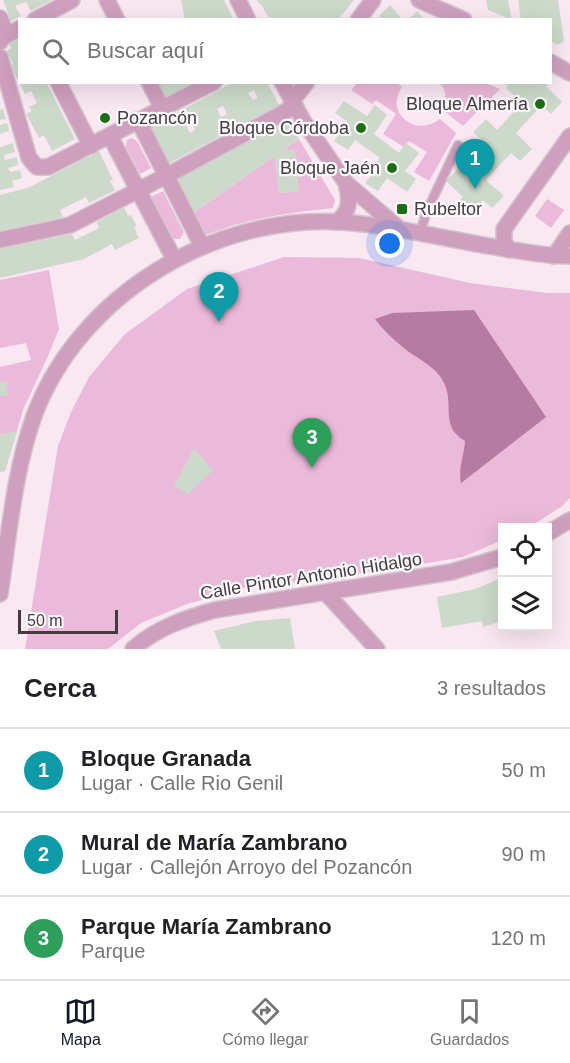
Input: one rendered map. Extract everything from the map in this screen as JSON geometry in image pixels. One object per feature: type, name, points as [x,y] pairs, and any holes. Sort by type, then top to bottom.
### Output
[{"type":"street","points":[[39,18],[72,0]]},
{"type":"street","points":[[107,0],[116,18]]},
{"type":"street","points":[[238,0],[247,18]]},
{"type":"street","points":[[360,18],[373,0]]},
{"type":"street","points":[[422,1],[460,18]]},
{"type":"street","points":[[552,62],[570,56]]},
{"type":"street","points":[[0,57],[29,159],[37,168],[48,167],[210,84]]},
{"type":"street","points":[[552,63],[570,73]]},
{"type":"street","points":[[59,84],[91,146]]},
{"type":"street","points":[[150,84],[162,108]]},
{"type":"street","points":[[283,84],[304,122],[346,183],[402,231]]},
{"type":"street","points":[[0,240],[70,225],[166,176],[290,109],[292,101],[305,84]]},
{"type":"street","points":[[138,120],[202,246]]},
{"type":"street","points":[[110,136],[174,259]]},
{"type":"street","points":[[509,250],[504,241],[504,229],[570,136]]},
{"type":"street","points":[[337,222],[349,208],[350,197],[346,183]]},
{"type":"street","points":[[0,594],[26,443],[45,391],[68,355],[102,314],[144,279],[174,259],[202,246],[249,230],[337,222],[509,250],[570,256]]},
{"type":"street","points":[[554,256],[570,233]]},
{"type":"street","points":[[552,531],[570,520]]},
{"type":"street","name":"Calle Pintor Antonio Hidalgo","points":[[133,649],[145,638],[184,618],[215,610],[451,572],[498,558]]},
{"type":"street","points":[[326,593],[377,649]]},
{"type":"lane","points":[[420,234],[426,213],[458,145]]},
{"type":"shaded area","points":[[356,84],[398,84],[402,87],[397,97],[397,106],[405,120],[421,126],[440,119],[456,133],[429,181],[414,172],[427,152],[409,141],[404,147],[383,134],[396,114],[376,100],[372,104],[351,90]]},
{"type":"shaded area","points":[[441,84],[488,84],[500,89],[463,126],[444,111],[444,89]]},
{"type":"shaded area","points":[[131,138],[137,141],[151,168],[140,174],[126,147],[127,140]]},
{"type":"shaded area","points":[[299,139],[335,200],[333,208],[253,220],[206,235],[193,213],[275,156],[279,193],[298,191],[297,177],[303,176],[303,167],[296,167],[295,150],[282,151]]},
{"type":"shaded area","points":[[163,191],[184,232],[180,239],[173,239],[151,197]]},
{"type":"shaded area","points":[[547,199],[564,210],[551,228],[535,216]]},
{"type":"shaded area","points":[[284,257],[359,258],[470,283],[547,293],[570,293],[570,498],[561,507],[535,523],[498,523],[498,542],[463,557],[392,569],[248,587],[187,604],[141,623],[108,649],[25,649],[58,446],[71,412],[89,377],[125,334],[187,289]]},
{"type":"shaded area","points":[[49,270],[59,329],[23,410],[5,471],[0,472],[0,367],[31,360],[26,343],[0,348],[0,280]]},
{"type":"shaded area","points":[[474,310],[546,417],[461,483],[465,441],[452,429],[447,391],[441,377],[401,346],[375,319],[392,313]]},
{"type":"building","points":[[3,0],[51,0],[31,11],[26,2],[15,6],[21,16],[11,21]]},
{"type":"building","points":[[181,0],[224,0],[233,18],[185,18]]},
{"type":"building","points":[[256,0],[354,0],[340,18],[269,18]]},
{"type":"building","points":[[486,0],[508,0],[512,18],[507,18],[488,10]]},
{"type":"building","points":[[518,0],[558,0],[564,41],[558,45],[552,42],[552,18],[521,18]]},
{"type":"building","points":[[390,5],[401,18],[380,18],[379,16]]},
{"type":"building","points":[[417,11],[423,18],[410,18]]},
{"type":"building","points":[[18,40],[18,80],[10,65],[13,64],[7,51],[11,48],[9,44]]},
{"type":"building","points":[[20,84],[47,84],[75,139],[52,151],[44,135],[39,138],[26,114],[32,111],[29,107],[37,103],[31,91],[25,94]]},
{"type":"building","points":[[192,84],[165,98],[160,90],[162,87],[158,85]]},
{"type":"building","points":[[230,84],[268,84],[279,105],[169,163],[150,127]],"holes":[[[254,90],[258,98],[253,100],[248,93]],[[223,106],[227,114],[221,117],[217,109]],[[191,122],[195,130],[190,133],[186,125]]]},
{"type":"building","points":[[509,84],[548,84],[546,86],[562,102],[551,114],[544,108],[541,112],[538,109],[516,133],[532,149],[520,161],[511,153],[486,180],[504,196],[492,208],[483,200],[468,216],[455,205],[463,197],[446,181],[458,169],[468,179],[493,151],[473,132],[486,119],[497,130],[522,103],[506,88]]},
{"type":"building","points":[[344,101],[367,116],[375,105],[387,115],[374,134],[399,153],[406,143],[419,153],[405,171],[416,179],[407,192],[387,178],[378,191],[365,183],[380,164],[377,162],[380,158],[355,140],[348,150],[334,141],[348,122],[335,113]]},
{"type":"building","points":[[3,109],[6,119],[0,120],[0,110]]},
{"type":"building","points":[[288,119],[299,139],[282,151],[295,150],[296,167],[303,167],[303,176],[297,177],[299,191],[279,193],[275,156],[193,213],[175,177]]},
{"type":"building","points":[[7,123],[9,131],[0,134],[0,125]]},
{"type":"building","points":[[13,143],[15,152],[4,155],[5,160],[17,157],[18,165],[8,168],[10,172],[20,170],[22,178],[12,181],[14,187],[0,190],[0,147]]},
{"type":"building","points":[[99,151],[113,180],[110,181],[115,190],[89,203],[86,197],[60,210],[63,217],[0,231],[0,195],[30,187]]},
{"type":"building","points":[[124,207],[137,226],[134,227],[139,238],[115,250],[112,244],[84,259],[0,278],[0,249],[72,234],[75,240],[99,228],[97,222]]},
{"type":"building","points":[[7,381],[8,395],[0,396],[0,382]]},
{"type":"building","points":[[17,431],[5,471],[0,472],[0,434]]},
{"type":"building","points":[[194,448],[213,470],[188,494],[174,486]]},
{"type":"building","points":[[498,580],[498,622],[483,627],[482,621],[442,628],[437,597],[475,589]]},
{"type":"building","points":[[290,618],[295,649],[221,649],[214,631],[255,621]]},
{"type":"place","name":"Bloque Almería","points":[[540,104]]},
{"type":"place","name":"Pozancón","points":[[105,118]]},
{"type":"place","name":"Bloque Córdoba","points":[[361,128]]},
{"type":"place","name":"Bloque Jaén","points":[[392,168]]},
{"type":"place","name":"Bloque Granada","points":[[475,189]]},
{"type":"place","name":"Rubeltor","points":[[402,209]]},
{"type":"place","name":"Mural de María Zambrano","points":[[219,322]]},
{"type":"place","name":"Parque María Zambrano","points":[[312,468]]}]
